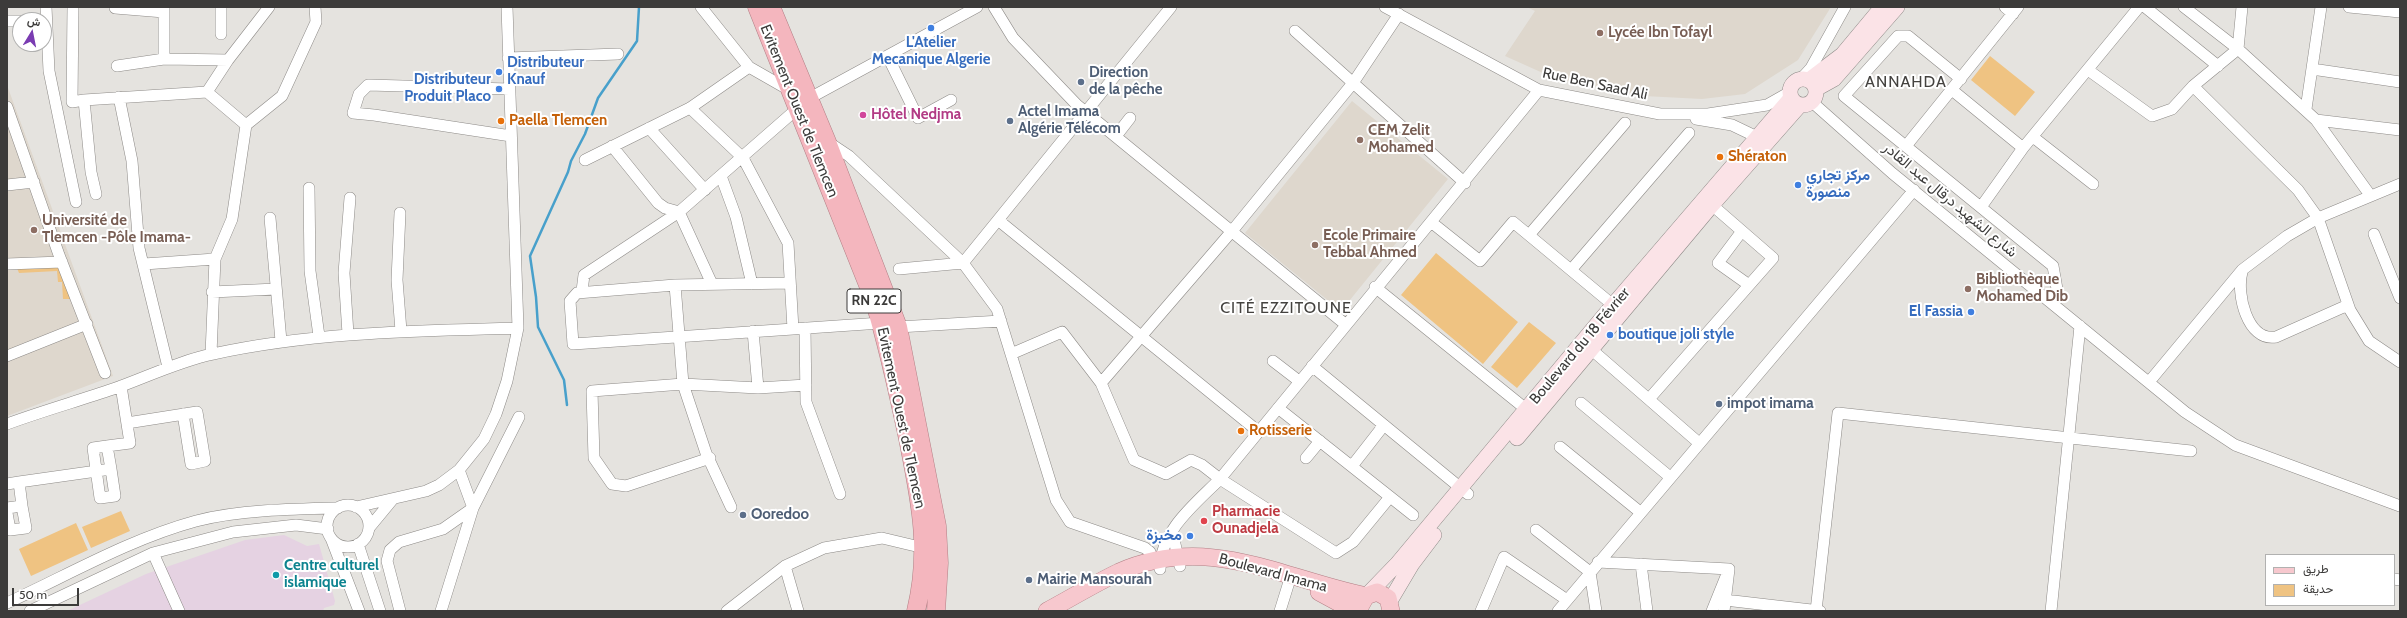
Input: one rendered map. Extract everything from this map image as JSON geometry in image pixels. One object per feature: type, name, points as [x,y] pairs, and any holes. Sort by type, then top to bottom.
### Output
[{"type":"highway","name":"Evitement Ouest de Tlemcen","points":[[757,7],[791,91],[803,104],[827,142],[898,327],[937,526],[939,563],[937,609]]},
{"type":"highway","name":"Evitement Ouest de Tlemcen","points":[[771,7],[803,104],[881,322],[898,391],[923,520],[923,574],[916,611]]},
{"type":"main road","points":[[1803,92],[1842,55],[1882,7]]},
{"type":"main road","points":[[1803,92],[1834,79],[1897,7]]},
{"type":"main road","name":"Boulevard du 18 Février","points":[[1531,414],[1613,305],[1757,137],[1803,92]]},
{"type":"main road","name":"Boulevard du 18 Février","points":[[1365,600],[1464,491],[1531,414],[1592,350],[1803,92]]},
{"type":"main road","name":"Boulevard du 18 Février","points":[[1394,607],[1412,564],[1464,491]]},
{"type":"main road","name":"Boulevard Imama","points":[[1047,611],[1119,572],[1179,561],[1237,560],[1365,600],[1381,593],[1394,607]]},
{"type":"main road","name":"Boulevard Imama","points":[[1179,561],[1225,566],[1289,582],[1326,595],[1354,611]]},
{"type":"main road","name":"Boulevard Imama","points":[[1068,611],[1158,564]]},
{"type":"street","points":[[73,7],[72,102],[119,97],[207,92],[246,126]]},
{"type":"street","points":[[221,7],[221,34]]},
{"type":"street","points":[[207,92],[228,60],[269,7]]},
{"type":"street","points":[[211,354],[212,292],[215,259],[232,219],[246,126],[282,96],[316,22],[315,7]]},
{"type":"street","points":[[7,603],[139,541],[197,521],[275,510],[338,508],[347,505],[356,507],[393,499],[439,485],[459,470],[484,439],[496,414],[507,381],[518,328],[507,7]]},
{"type":"street","points":[[702,7],[749,67],[791,91]]},
{"type":"street","points":[[582,291],[584,275],[678,212],[743,158],[803,104],[977,7]]},
{"type":"street","points":[[994,7],[1013,38],[1086,112],[1345,324]]},
{"type":"street","points":[[899,269],[963,263],[1171,7]]},
{"type":"street","name":"Rue Ben Saad Ali","points":[[1386,7],[1539,90],[1660,114],[1708,114],[1766,105],[1803,92]]},
{"type":"street","points":[[1803,92],[1811,68],[1845,7]]},
{"type":"street","points":[[1981,207],[2023,148],[2139,7]]},
{"type":"street","points":[[2145,7],[2218,66]]},
{"type":"street","points":[[2184,7],[2238,49],[2306,109],[2316,120],[2370,195]]},
{"type":"street","points":[[2088,70],[2152,116],[2172,109],[2193,86],[2238,49],[2242,7]]},
{"type":"street","points":[[2306,109],[2321,7]]},
{"type":"street","points":[[2349,7],[2400,12]]},
{"type":"street","points":[[115,8],[164,9],[164,59]]},
{"type":"street","points":[[1906,146],[1961,79],[2012,9]]},
{"type":"street","points":[[1101,383],[1232,231],[1353,83],[1399,14]]},
{"type":"street","points":[[1295,31],[1464,183]]},
{"type":"street","points":[[1961,79],[1908,36],[1898,36],[1844,96],[2053,266],[2057,289],[2049,301]]},
{"type":"street","points":[[48,52],[49,71],[76,202]]},
{"type":"street","points":[[508,58],[618,54]]},
{"type":"street","points":[[888,57],[918,118],[951,100]]},
{"type":"street","points":[[117,66],[164,59],[228,60]]},
{"type":"street","points":[[585,160],[690,108],[749,67]]},
{"type":"street","points":[[2312,69],[2400,82]]},
{"type":"street","points":[[509,89],[368,85],[359,94],[353,113],[374,114],[511,136]]},
{"type":"street","points":[[2193,86],[2298,190],[2318,218],[2348,305],[2369,340],[2400,362]]},
{"type":"street","points":[[1158,564],[1165,542],[1181,518],[1220,479],[1345,324],[1464,183],[1539,90]]},
{"type":"street","points":[[1952,90],[2023,148]]},
{"type":"street","name":"شارع الشهيد درقال عبد القادر","points":[[1803,92],[1914,190],[2185,412],[2235,445],[2400,506]]},
{"type":"street","points":[[119,97],[132,160],[139,248],[168,367]]},
{"type":"street","points":[[84,100],[91,172],[96,194]]},
{"type":"street","points":[[690,108],[743,158],[788,243],[793,329]]},
{"type":"street","points":[[8,114],[61,258],[106,373]]},
{"type":"street","points":[[1660,114],[1732,125],[1757,137]]},
{"type":"street","points":[[1116,136],[1130,118]]},
{"type":"street","points":[[2316,120],[2400,130]]},
{"type":"street","points":[[1529,235],[1625,123]]},
{"type":"street","points":[[649,128],[704,190]]},
{"type":"street","points":[[1571,270],[1689,134]]},
{"type":"street","points":[[2033,137],[2093,184]]},
{"type":"street","points":[[827,142],[849,156],[963,263],[997,309],[1056,500],[1070,522],[1145,548],[1150,552],[1158,564]]},
{"type":"street","points":[[612,146],[658,203],[665,208],[678,212],[712,284]]},
{"type":"street","points":[[721,176],[736,217],[752,284]]},
{"type":"street","points":[[7,194],[10,185],[34,182]]},
{"type":"street","points":[[2148,382],[2242,270],[2287,236],[2318,218],[2370,195],[2400,184]]},
{"type":"street","points":[[309,188],[310,271],[319,336]]},
{"type":"street","points":[[1558,611],[1640,512],[1914,190]]},
{"type":"street","points":[[348,334],[344,273],[350,198]]},
{"type":"street","points":[[1649,399],[1773,258],[1712,205]]},
{"type":"street","points":[[400,213],[397,280],[401,331]]},
{"type":"street","points":[[270,218],[281,341]]},
{"type":"street","points":[[998,220],[1259,432]]},
{"type":"street","points":[[1431,222],[1480,261],[1513,222],[1613,305]]},
{"type":"street","points":[[1742,231],[1718,263],[1749,285]]},
{"type":"street","points":[[2374,234],[2396,276],[2400,298]]},
{"type":"street","points":[[7,258],[61,258]]},
{"type":"street","points":[[7,264],[61,258]]},
{"type":"street","points":[[144,264],[215,259]]},
{"type":"street","points":[[2242,270],[2239,284],[2240,299],[2255,331],[2261,336],[2269,339],[2348,305]]},
{"type":"street","points":[[790,283],[675,285],[582,291],[577,293],[570,300],[573,344],[881,322]]},
{"type":"street","points":[[675,285],[682,384],[706,453],[710,458],[731,507]]},
{"type":"street","points":[[1376,287],[1531,414]]},
{"type":"street","points":[[212,292],[276,289]]},
{"type":"street","points":[[898,327],[1001,321]]},
{"type":"street","points":[[7,356],[87,324]]},
{"type":"street","points":[[2051,611],[2080,326]]},
{"type":"street","points":[[7,424],[121,386],[168,367],[211,354],[281,341],[319,336],[401,331],[518,328]]},
{"type":"street","points":[[805,328],[806,402],[840,494]]},
{"type":"street","points":[[753,331],[758,388]]},
{"type":"street","points":[[1011,354],[1062,332],[1101,383],[1134,460],[1166,474],[1191,460],[1202,465],[1220,479],[1336,553],[1353,542],[1390,497]]},
{"type":"street","points":[[1592,350],[1699,443]]},
{"type":"street","points":[[1273,362],[1299,381]]},
{"type":"street","points":[[1312,366],[1464,491]]},
{"type":"street","points":[[710,458],[626,486],[612,484],[594,458],[592,391],[682,384],[758,388],[806,385]]},
{"type":"street","points":[[107,446],[115,496],[100,498],[93,448],[107,446],[130,443],[121,386]]},
{"type":"street","points":[[1581,403],[1670,477]]},
{"type":"street","points":[[1278,408],[1413,515]]},
{"type":"street","points":[[1816,610],[1838,413],[2068,436],[2191,451]]},
{"type":"street","points":[[127,423],[182,414]]},
{"type":"street","points":[[440,611],[473,508],[519,417]]},
{"type":"street","points":[[1352,466],[1384,424]]},
{"type":"street","points":[[1306,458],[1320,441]]},
{"type":"street","points":[[1560,447],[1640,512]]},
{"type":"street","points":[[7,484],[111,469]]},
{"type":"street","points":[[459,470],[473,508]]},
{"type":"street","points":[[7,513],[10,530],[26,528],[19,482]]},
{"type":"street","points":[[30,611],[153,553],[233,532],[296,525],[329,533],[341,545],[353,546],[364,540],[369,528],[393,499]]},
{"type":"street","points":[[7,508],[22,506]]},
{"type":"street","points":[[356,507],[366,515],[369,528]]},
{"type":"street","points":[[338,508],[330,517],[329,533],[360,611]]},
{"type":"street","points":[[400,611],[387,561],[390,550],[398,542],[443,529],[473,508]]},
{"type":"street","points":[[1536,530],[1590,572],[1596,611]]},
{"type":"street","points":[[1172,531],[1179,561]]},
{"type":"street","points":[[727,611],[785,566],[824,548],[882,538],[924,548]]},
{"type":"street","points":[[358,544],[380,611]]},
{"type":"street","points":[[153,553],[179,611]]},
{"type":"street","points":[[1481,611],[1504,557],[1567,600]]},
{"type":"street","points":[[1598,562],[1729,569]]},
{"type":"street","points":[[1641,564],[1647,611]]},
{"type":"street","points":[[785,566],[798,611]]},
{"type":"street","points":[[1729,569],[1725,606],[1820,611]]},
{"type":"street","points":[[1712,611],[1729,569]]},
{"type":"street","points":[[1280,611],[1289,582]]},
{"type":"shaded area","points":[[1527,7],[1831,7],[1798,60],[1745,94],[1702,99],[1644,96],[1554,78],[1505,56],[1535,11]]},
{"type":"shaded area","name":"Université de Tlemcen -Pôle Imama-","points":[[7,85],[113,376],[7,416]]},
{"type":"shaded area","name":"CEM Zelit Mohamed","points":[[1352,101],[1448,179],[1341,311],[1245,233]]},
{"type":"shaded area","points":[[284,535],[307,546],[319,544],[335,601],[334,605],[324,608],[323,611],[67,611],[146,574],[245,540]]},
{"type":"green space","points":[[1990,56],[2035,92],[2015,116],[1971,80]]},
{"type":"green space","points":[[1436,253],[1518,322],[1483,364],[1401,295]]},
{"type":"green space","points":[[61,267],[72,299],[63,299],[62,282],[58,282],[57,271],[19,273],[17,268]]},
{"type":"green space","points":[[1529,322],[1556,343],[1517,388],[1491,367]]},
{"type":"green space","points":[[121,511],[130,531],[91,548],[82,527]]},
{"type":"green space","points":[[76,523],[88,550],[31,576],[19,549]]},
{"type":"waterway","points":[[567,405],[564,380],[538,327],[536,297],[530,256],[568,172],[571,161],[585,134],[598,98],[637,41],[639,7]]},
{"type":"place","name":"L'Atelier Mecanique Algerie","points":[[931,28]]},
{"type":"place","name":"Lycée Ibn Tofayl","points":[[1600,33]]},
{"type":"place","name":"Distributeur Knauf","points":[[499,72]]},
{"type":"place","name":"Direction de la pêche","points":[[1081,82]]},
{"type":"place","name":"Distributeur Produit Placo","points":[[499,89]]},
{"type":"place","name":"Hôtel Nedjma","points":[[863,115]]},
{"type":"place","name":"Paella Tlemcen","points":[[501,121]]},
{"type":"place","name":"Actel Imama Algérie Télécom","points":[[1010,121]]},
{"type":"place","name":"CEM Zelit Mohamed","points":[[1360,140]]},
{"type":"place","name":"Shératon","points":[[1720,157]]},
{"type":"place","name":"مركز تجاري منصورة","points":[[1798,185]]},
{"type":"place","name":"Université de Tlemcen -Pôle Imama-","points":[[34,230]]},
{"type":"place","name":"Ecole Primaire Tebbal Ahmed","points":[[1315,245]]},
{"type":"place","name":"Bibliothèque Mohamed Dib","points":[[1968,289]]},
{"type":"place","name":"El Fassia","points":[[1971,312]]},
{"type":"place","name":"boutique joli style","points":[[1610,335]]},
{"type":"place","name":"impot imama","points":[[1719,404]]},
{"type":"place","name":"Rotisserie","points":[[1241,431]]},
{"type":"place","name":"Ooredoo","points":[[743,515]]},
{"type":"place","name":"Pharmacie Ounadjela","points":[[1204,521]]},
{"type":"place","name":"مخبزة","points":[[1190,536]]},
{"type":"place","name":"Centre culturel islamique","points":[[276,575]]},
{"type":"place","name":"Mairie Mansourah","points":[[1029,580]]},
{"type":"district","name":"ANNAHDA","points":[[1906,82]]},
{"type":"district","name":"CITÉ EZZITOUNE","points":[[1286,308]]}]
